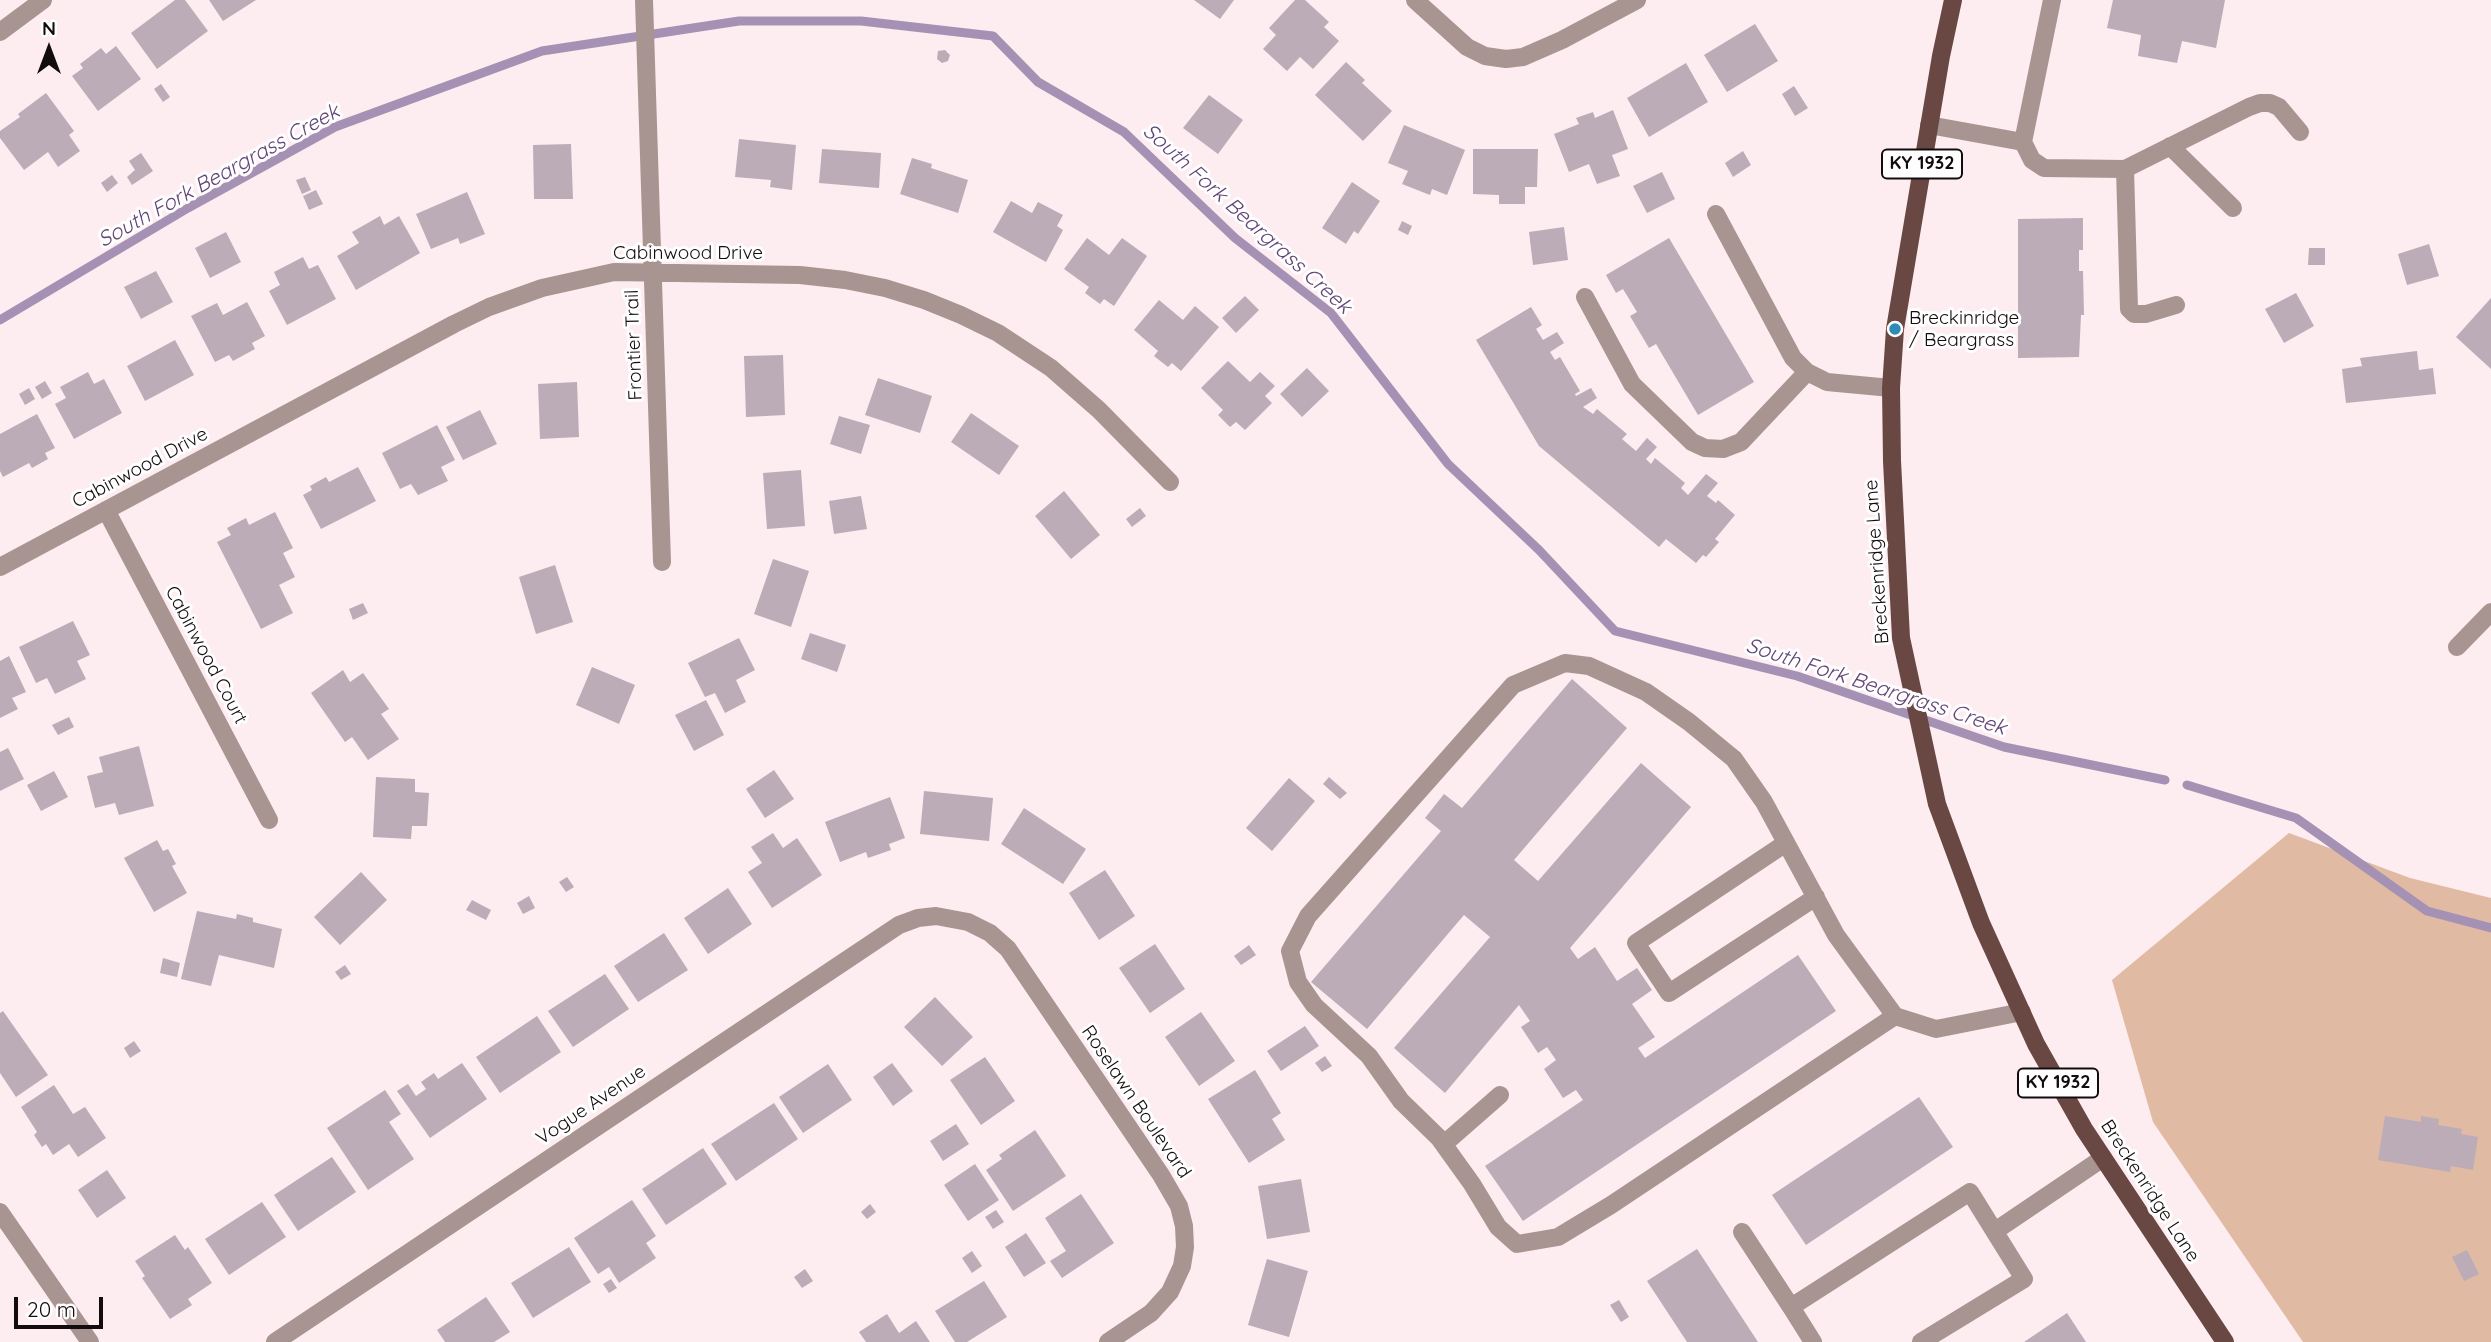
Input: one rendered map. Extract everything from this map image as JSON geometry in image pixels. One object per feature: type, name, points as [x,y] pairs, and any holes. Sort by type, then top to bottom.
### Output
[{"type":"main road","name":"Breckenridge Lane","points":[[1953,0],[1895,329],[1891,388],[1895,551],[1901,638],[1937,804],[1981,923],[2043,1056],[2084,1129],[2225,1342]]},
{"type":"street","points":[[0,32],[43,0]]},
{"type":"street","points":[[1415,0],[1467,47],[1506,60],[1523,57],[1562,40],[1637,0]]},
{"type":"street","points":[[2052,0],[2023,142],[2032,160],[2044,168],[2125,169],[2260,103],[2279,107],[2300,132]]},
{"type":"street","name":"Frontier Trail","points":[[645,5],[662,562]]},
{"type":"street","points":[[1929,125],[2023,142]]},
{"type":"street","points":[[2170,146],[2234,208]]},
{"type":"street","points":[[2125,169],[2129,309],[2134,314],[2146,314],[2176,305]]},
{"type":"street","points":[[1716,214],[1793,358],[1807,372],[1827,382],[1891,388]]},
{"type":"street","name":"Cabinwood Drive","points":[[0,567],[489,307],[542,288],[614,271],[800,275],[885,288],[924,300],[998,334],[1051,368],[1099,410],[1170,482]]},
{"type":"street","points":[[1585,297],[1632,384],[1692,442],[1705,448],[1723,449],[1741,442],[1807,372]]},
{"type":"street","name":"Cabinwood Court","points":[[106,510],[269,820]]},
{"type":"street","points":[[2457,647],[2491,612]]},
{"type":"street","points":[[1895,1016],[1611,1205],[1558,1237],[1517,1244],[1498,1227],[1444,1144],[1401,1101],[1369,1056],[1314,1005],[1298,982],[1290,951],[1308,916],[1513,685],[1565,663],[1589,666],[1646,692],[1689,722],[1734,759],[1764,802],[1836,935],[1895,1016],[1936,1029],[2022,1012]]},
{"type":"street","points":[[1786,843],[1636,943],[1669,993],[1816,897]]},
{"type":"street","name":"Vogue Avenue","points":[[275,1342],[899,925],[918,918],[936,916]]},
{"type":"street","name":"Roselawn Boulevard","points":[[936,916],[968,922],[990,933],[1008,949],[1161,1175],[1179,1206],[1185,1247],[1182,1266],[1170,1292],[1151,1313],[1108,1342]]},
{"type":"street","points":[[1444,1144],[1500,1095]]},
{"type":"street","points":[[1995,1231],[2103,1158]]},
{"type":"street","points":[[1791,1307],[1969,1192],[2024,1279],[1921,1342]]},
{"type":"street","points":[[0,1212],[90,1342]]},
{"type":"street","points":[[1742,1232],[1813,1342]]},
{"type":"shaded area","points":[[2289,833],[2410,878],[2491,898],[2491,1342],[2303,1342],[2153,1122],[2112,980]]},
{"type":"building","points":[[175,0],[185,0],[208,31],[157,69],[131,33]]},
{"type":"building","points":[[209,0],[256,0],[223,21]]},
{"type":"building","points":[[1194,0],[1234,0],[1220,19]]},
{"type":"building","points":[[1295,0],[1305,0],[1329,22],[1324,27],[1339,41],[1313,69],[1300,57],[1287,71],[1263,49],[1276,35],[1269,28]]},
{"type":"building","points":[[2113,0],[2225,0],[2216,48],[2182,41],[2177,63],[2138,56],[2141,35],[2107,28]]},
{"type":"building","points":[[1755,24],[1778,61],[1727,92],[1704,55]]},
{"type":"building","points":[[116,46],[141,79],[98,111],[72,76],[83,68],[80,64],[101,48],[106,54]]},
{"type":"building","points":[[945,50],[950,55],[948,61],[942,63],[937,59],[938,51]]},
{"type":"building","points":[[1346,62],[1365,80],[1362,83],[1392,111],[1363,141],[1315,95]]},
{"type":"building","points":[[1686,63],[1708,102],[1649,137],[1627,98]]},
{"type":"building","points":[[161,84],[170,97],[163,102],[154,89]]},
{"type":"building","points":[[1794,86],[1808,108],[1795,116],[1782,94]]},
{"type":"building","points":[[46,93],[74,131],[69,135],[80,151],[58,167],[48,152],[24,170],[0,138],[0,131]]},
{"type":"building","points":[[1209,95],[1243,120],[1218,154],[1183,128]]},
{"type":"building","points":[[1613,110],[1628,149],[1612,155],[1620,176],[1597,184],[1589,164],[1569,172],[1554,134],[1579,124],[1576,118],[1593,112],[1595,118]]},
{"type":"building","points":[[1404,125],[1465,150],[1447,195],[1432,189],[1430,195],[1402,184],[1408,171],[1388,163]]},
{"type":"building","points":[[739,139],[796,145],[792,190],[770,187],[771,180],[735,177]]},
{"type":"building","points":[[571,144],[573,199],[534,199],[533,145]]},
{"type":"building","points":[[822,149],[881,153],[879,188],[819,183]]},
{"type":"building","points":[[1473,149],[1538,149],[1537,187],[1525,187],[1525,204],[1499,204],[1499,195],[1473,194]]},
{"type":"building","points":[[1743,151],[1751,165],[1733,177],[1725,163]]},
{"type":"building","points":[[141,153],[153,171],[132,185],[127,177],[135,170],[129,161]]},
{"type":"building","points":[[912,158],[932,164],[931,168],[968,180],[958,213],[900,194]]},
{"type":"building","points":[[1662,172],[1675,199],[1647,213],[1633,186]]},
{"type":"building","points":[[112,175],[118,183],[107,192],[101,183]]},
{"type":"building","points":[[305,177],[311,190],[302,194],[296,180]]},
{"type":"building","points":[[1352,182],[1380,201],[1358,234],[1354,231],[1346,244],[1322,228]]},
{"type":"building","points":[[316,190],[323,204],[309,210],[303,196]]},
{"type":"building","points":[[467,192],[485,234],[460,244],[458,238],[431,249],[416,214]]},
{"type":"building","points":[[1011,201],[1032,213],[1038,202],[1063,215],[1057,226],[1063,230],[1046,262],[993,232]]},
{"type":"building","points":[[380,216],[384,225],[399,216],[420,253],[356,290],[337,256],[359,243],[352,232]]},
{"type":"building","points":[[2083,218],[2083,250],[2079,250],[2079,271],[2083,271],[2084,315],[2081,315],[2079,357],[2018,358],[2018,219]]},
{"type":"building","points":[[1402,221],[1412,226],[1408,235],[1398,230]]},
{"type":"building","points":[[1564,227],[1568,260],[1533,265],[1529,232]]},
{"type":"building","points":[[226,232],[241,262],[210,278],[195,248]]},
{"type":"building","points":[[1087,238],[1109,255],[1122,238],[1147,256],[1114,306],[1104,299],[1100,304],[1085,293],[1089,287],[1064,269]]},
{"type":"building","points":[[1669,238],[1754,382],[1698,415],[1656,344],[1649,348],[1630,316],[1637,312],[1623,289],[1616,293],[1606,275]]},
{"type":"building","points":[[2429,244],[2439,276],[2407,285],[2398,254]]},
{"type":"building","points":[[2309,248],[2325,248],[2325,265],[2308,265]]},
{"type":"building","points":[[303,257],[309,269],[318,265],[336,299],[287,325],[269,291],[280,285],[274,272]]},
{"type":"building","points":[[156,271],[173,302],[141,319],[124,287]]},
{"type":"building","points":[[2296,293],[2314,326],[2284,343],[2265,309]]},
{"type":"building","points":[[1245,296],[1259,310],[1236,333],[1222,318]]},
{"type":"building","points":[[2491,298],[2491,369],[2456,337]]},
{"type":"building","points":[[1159,300],[1183,320],[1195,306],[1219,327],[1181,371],[1172,363],[1168,367],[1154,356],[1158,351],[1134,330]]},
{"type":"building","points":[[247,302],[265,336],[252,343],[255,349],[233,361],[229,355],[215,362],[191,316],[217,303],[223,315]]},
{"type":"building","points":[[1531,307],[1542,325],[1536,329],[1543,340],[1557,332],[1564,343],[1550,352],[1555,360],[1560,357],[1580,391],[1576,396],[1591,388],[1597,398],[1583,407],[1593,414],[1597,409],[1627,434],[1622,439],[1636,451],[1647,438],[1657,447],[1646,459],[1651,464],[1655,458],[1685,483],[1681,488],[1688,495],[1706,474],[1718,483],[1707,496],[1716,503],[1718,500],[1735,515],[1715,539],[1719,542],[1706,557],[1703,555],[1696,563],[1666,539],[1659,547],[1539,446],[1476,340]]},
{"type":"building","points":[[175,340],[194,375],[145,401],[127,366]]},
{"type":"building","points":[[2417,351],[2419,370],[2433,368],[2436,394],[2346,403],[2342,369],[2362,366],[2360,358]]},
{"type":"building","points":[[783,355],[785,415],[746,417],[744,356]]},
{"type":"building","points":[[1228,361],[1250,382],[1260,372],[1275,386],[1265,396],[1272,403],[1245,430],[1236,422],[1230,427],[1218,415],[1223,410],[1201,388]]},
{"type":"building","points":[[1307,368],[1329,391],[1302,417],[1280,394]]},
{"type":"building","points":[[88,372],[94,384],[104,379],[122,413],[74,439],[55,404],[66,398],[60,387]]},
{"type":"building","points":[[878,378],[932,396],[920,433],[865,415]]},
{"type":"building","points":[[45,381],[52,393],[42,399],[35,387]]},
{"type":"building","points":[[577,382],[579,437],[540,439],[538,384]]},
{"type":"building","points":[[29,388],[35,399],[25,405],[19,394]]},
{"type":"building","points":[[480,410],[497,444],[463,460],[446,427]]},
{"type":"building","points":[[971,413],[1019,446],[999,475],[951,442]]},
{"type":"building","points":[[37,414],[55,448],[45,453],[48,459],[32,468],[29,463],[3,477],[0,471],[0,434]]},
{"type":"building","points":[[839,416],[870,425],[861,454],[830,444]]},
{"type":"building","points":[[437,425],[455,460],[441,467],[448,481],[418,495],[411,484],[400,489],[382,453]]},
{"type":"building","points":[[358,467],[376,501],[321,529],[303,495],[312,490],[310,486],[326,477],[329,482]]},
{"type":"building","points":[[801,470],[805,526],[767,529],[763,473]]},
{"type":"building","points":[[1064,491],[1100,535],[1071,559],[1035,516]]},
{"type":"building","points":[[861,496],[867,529],[834,534],[829,501]]},
{"type":"building","points":[[1140,508],[1146,516],[1132,527],[1126,519]]},
{"type":"building","points":[[275,512],[293,548],[283,553],[295,577],[279,585],[293,613],[261,629],[217,542],[231,535],[227,528],[246,518],[249,525]]},
{"type":"building","points":[[773,559],[809,571],[791,627],[754,614]]},
{"type":"building","points":[[555,565],[573,622],[536,634],[519,577]]},
{"type":"building","points":[[363,603],[368,613],[353,620],[349,609]]},
{"type":"building","points":[[73,621],[90,655],[77,661],[86,679],[55,694],[47,678],[36,683],[19,647]]},
{"type":"building","points":[[810,633],[846,645],[837,672],[801,659]]},
{"type":"building","points":[[739,638],[755,670],[736,680],[746,702],[725,713],[715,693],[705,697],[688,663]]},
{"type":"building","points":[[9,656],[26,692],[12,698],[18,709],[0,718],[0,661]]},
{"type":"building","points":[[592,667],[635,685],[619,724],[576,705]]},
{"type":"building","points":[[343,670],[350,682],[363,673],[389,709],[381,714],[399,739],[368,760],[352,737],[345,742],[311,693]]},
{"type":"building","points":[[1572,679],[1627,728],[1514,860],[1538,881],[1641,763],[1691,807],[1570,948],[1578,959],[1595,947],[1617,981],[1637,968],[1652,990],[1632,1004],[1655,1037],[1638,1048],[1645,1058],[1798,955],[1836,1011],[1523,1221],[1485,1166],[1583,1100],[1576,1090],[1563,1098],[1544,1069],[1556,1060],[1547,1047],[1538,1053],[1521,1027],[1530,1021],[1519,1005],[1445,1093],[1394,1048],[1490,937],[1464,915],[1367,1029],[1311,982],[1441,831],[1425,818],[1444,794],[1462,808]]},
{"type":"building","points":[[706,700],[724,735],[694,751],[675,715]]},
{"type":"building","points":[[69,717],[74,727],[58,735],[52,725]]},
{"type":"building","points":[[139,746],[154,806],[119,815],[115,803],[95,808],[87,776],[103,772],[99,757]]},
{"type":"building","points":[[8,748],[24,779],[0,791],[0,752]]},
{"type":"building","points":[[774,770],[794,799],[765,818],[746,789]]},
{"type":"building","points":[[54,771],[68,797],[41,811],[27,785]]},
{"type":"building","points":[[376,777],[415,779],[415,792],[429,793],[427,826],[412,826],[411,839],[373,837]]},
{"type":"building","points":[[1329,777],[1347,793],[1340,799],[1323,784]]},
{"type":"building","points":[[1289,778],[1315,801],[1272,851],[1246,828]]},
{"type":"building","points":[[924,791],[993,798],[989,841],[920,834]]},
{"type":"building","points":[[890,797],[905,838],[889,844],[891,850],[868,858],[866,852],[840,862],[825,822]]},
{"type":"building","points":[[1024,808],[1086,849],[1063,884],[1001,844]]},
{"type":"building","points":[[773,833],[783,848],[797,838],[822,875],[772,908],[748,872],[762,863],[751,847]]},
{"type":"building","points":[[157,840],[163,851],[168,849],[176,864],[172,866],[187,893],[154,912],[124,858]]},
{"type":"building","points":[[1105,870],[1135,916],[1099,940],[1069,893]]},
{"type":"building","points":[[361,872],[387,900],[340,945],[314,917]]},
{"type":"building","points":[[567,877],[574,887],[566,892],[559,882]]},
{"type":"building","points":[[728,888],[752,924],[708,954],[684,918]]},
{"type":"building","points":[[529,896],[535,908],[523,914],[517,903]]},
{"type":"building","points":[[472,900],[491,910],[486,920],[466,910]]},
{"type":"building","points":[[197,911],[236,919],[237,914],[253,918],[253,922],[282,929],[274,968],[219,955],[211,986],[181,979]]},
{"type":"building","points":[[664,933],[688,970],[638,1002],[614,966]]},
{"type":"building","points":[[1155,944],[1185,989],[1150,1013],[1119,968]]},
{"type":"building","points":[[1249,945],[1256,955],[1241,965],[1234,956]]},
{"type":"building","points":[[163,958],[180,963],[177,977],[160,973]]},
{"type":"building","points":[[345,965],[351,974],[341,980],[335,972]]},
{"type":"building","points":[[605,974],[629,1009],[573,1047],[548,1011]]},
{"type":"building","points":[[935,997],[973,1037],[942,1066],[904,1027]]},
{"type":"building","points":[[3,1011],[48,1075],[16,1097],[0,1073],[0,1013]]},
{"type":"building","points":[[1201,1012],[1235,1061],[1199,1086],[1165,1037]]},
{"type":"building","points":[[537,1016],[561,1052],[500,1093],[476,1057]]},
{"type":"building","points":[[1305,1026],[1319,1046],[1281,1071],[1267,1051]]},
{"type":"building","points":[[134,1041],[141,1051],[130,1058],[124,1048]]},
{"type":"building","points":[[1325,1056],[1332,1066],[1322,1072],[1315,1063]]},
{"type":"building","points":[[985,1057],[1015,1101],[981,1125],[950,1080]]},
{"type":"building","points":[[462,1063],[487,1099],[430,1138],[397,1091],[408,1084],[416,1096],[426,1089],[421,1082],[434,1073],[438,1079]]},
{"type":"building","points":[[892,1063],[913,1091],[893,1106],[873,1077]]},
{"type":"building","points":[[828,1064],[852,1100],[803,1133],[779,1097]]},
{"type":"building","points":[[1255,1070],[1281,1113],[1272,1119],[1285,1140],[1249,1163],[1208,1099]]},
{"type":"building","points":[[54,1085],[73,1114],[85,1107],[106,1138],[78,1157],[69,1144],[53,1155],[46,1144],[42,1147],[34,1135],[37,1132],[21,1107]]},
{"type":"building","points":[[385,1090],[401,1114],[389,1122],[414,1159],[368,1190],[327,1128]]},
{"type":"building","points":[[1919,1097],[1953,1147],[1806,1245],[1772,1195]]},
{"type":"building","points":[[774,1103],[798,1139],[736,1181],[711,1144]]},
{"type":"building","points":[[2385,1116],[2421,1122],[2421,1116],[2439,1119],[2438,1125],[2462,1129],[2461,1134],[2478,1137],[2473,1170],[2451,1166],[2450,1172],[2378,1160]]},
{"type":"building","points":[[956,1124],[969,1144],[943,1161],[930,1141]]},
{"type":"building","points":[[1035,1130],[1066,1176],[1013,1211],[986,1170],[1002,1159],[999,1155]]},
{"type":"building","points":[[703,1148],[727,1184],[666,1225],[642,1189]]},
{"type":"building","points":[[332,1157],[356,1192],[298,1231],[274,1195]]},
{"type":"building","points":[[975,1164],[999,1200],[968,1221],[944,1185]]},
{"type":"building","points":[[107,1170],[126,1198],[97,1218],[78,1190]]},
{"type":"building","points":[[1301,1179],[1310,1232],[1267,1239],[1258,1186]]},
{"type":"building","points":[[1081,1194],[1114,1243],[1062,1278],[1050,1261],[1066,1251],[1045,1218]]},
{"type":"building","points":[[632,1200],[656,1236],[646,1243],[656,1258],[619,1283],[609,1267],[598,1274],[574,1238]]},
{"type":"building","points":[[262,1202],[286,1237],[229,1275],[205,1239]]},
{"type":"building","points":[[870,1204],[876,1212],[867,1219],[861,1212]]},
{"type":"building","points":[[996,1210],[1004,1222],[993,1229],[985,1217]]},
{"type":"building","points":[[1026,1233],[1046,1263],[1024,1277],[1005,1247]]},
{"type":"building","points":[[175,1235],[185,1250],[188,1247],[212,1283],[188,1299],[192,1305],[170,1319],[142,1278],[145,1276],[135,1261]]},
{"type":"building","points":[[569,1247],[591,1282],[533,1318],[511,1283]]},
{"type":"building","points":[[1697,1249],[1758,1342],[1687,1342],[1647,1281]]},
{"type":"building","points":[[2467,1250],[2479,1274],[2464,1281],[2452,1257]]},
{"type":"building","points":[[972,1251],[982,1266],[972,1273],[962,1258]]},
{"type":"building","points":[[1267,1259],[1308,1271],[1289,1337],[1248,1325]]},
{"type":"building","points":[[805,1269],[813,1281],[802,1288],[794,1277]]},
{"type":"building","points":[[611,1279],[617,1288],[609,1293],[603,1284]]},
{"type":"building","points":[[984,1281],[1007,1317],[967,1342],[955,1342],[935,1311]]},
{"type":"building","points":[[486,1297],[510,1332],[494,1342],[445,1342],[437,1330]]},
{"type":"building","points":[[1619,1300],[1629,1317],[1621,1322],[1610,1305]]},
{"type":"building","points":[[2067,1313],[2086,1342],[2024,1342]]},
{"type":"building","points":[[887,1314],[899,1333],[916,1321],[930,1342],[866,1342],[859,1332]]},
{"type":"waterway","name":"South Fork Beargrass Creek","points":[[0,320],[188,208],[335,127],[542,51],[739,21],[861,21],[993,36],[1038,82],[1124,132],[1235,238],[1331,313],[1448,464],[1539,550],[1615,631],[1797,676],[2004,747],[2165,780]]},
{"type":"waterway","name":"South Fork Beargrass Creek","points":[[2187,785],[2296,818],[2427,911],[2491,928]]},
{"type":"place","name":"Breckinridge / Beargrass","points":[[1895,329]]}]
